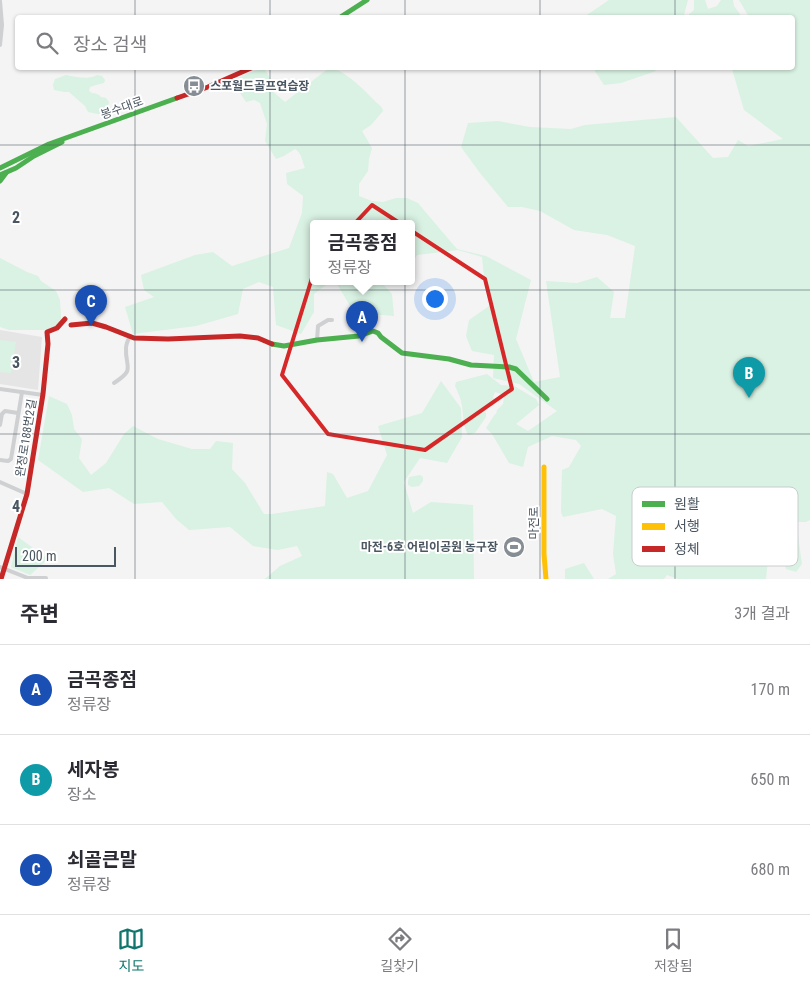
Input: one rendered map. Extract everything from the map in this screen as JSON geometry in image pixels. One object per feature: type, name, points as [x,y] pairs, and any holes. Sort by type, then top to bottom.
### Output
[{"type":"street","points":[[344,15],[367,0]]},
{"type":"street","points":[[0,1],[2,25],[0,45]]},
{"type":"street","points":[[237,74],[238,70]]},
{"type":"street","name":"봉수대로","points":[[0,168],[49,144],[208,87],[246,70]]},
{"type":"street","points":[[0,175],[75,135]]},
{"type":"street","points":[[0,181],[7,172],[27,155]]},
{"type":"street","name":"완정로188번2길","points":[[2,579],[2,569],[26,494],[35,447],[43,395],[48,344],[47,332],[57,328],[65,320]]},
{"type":"street","points":[[317,340],[318,326],[328,320],[332,320]]},
{"type":"street","points":[[71,324],[106,326],[134,338],[168,339],[240,336],[258,338],[284,346],[317,340],[359,336],[375,332],[402,353],[449,359],[471,365],[516,368],[547,399]]},
{"type":"street","points":[[114,384],[123,378],[128,369],[126,349],[130,336]]},
{"type":"street","points":[[0,388],[43,395]]},
{"type":"street","points":[[0,460],[8,461],[11,459],[22,392]]},
{"type":"street","points":[[0,425],[2,414],[5,411],[18,413]]},
{"type":"street","name":"마전로","points":[[544,467],[544,554],[546,579]]},
{"type":"street","points":[[0,482],[26,494]]},
{"type":"street","points":[[2,569],[28,578],[46,578]]},
{"type":"highlighted area","points":[[372,205],[485,279],[512,389],[425,450],[328,434],[282,375],[316,265]]},
{"type":"shaded area","points":[[0,330],[42,337],[38,390],[0,384]]},
{"type":"green space","points":[[609,0],[688,0],[684,15],[587,15]]},
{"type":"green space","points":[[694,0],[705,0],[708,9],[717,6],[721,0],[733,0],[734,6],[741,15],[688,15],[694,10]]},
{"type":"green space","points":[[739,0],[810,0],[810,520],[798,522],[798,487],[632,487],[632,566],[767,566],[766,579],[678,579],[667,575],[664,579],[608,579],[616,574],[613,554],[616,516],[602,509],[563,517],[561,512],[562,470],[569,467],[581,446],[576,440],[552,436],[528,447],[523,467],[509,463],[492,434],[486,428],[503,404],[504,395],[495,392],[493,397],[495,401],[481,409],[486,413],[486,417],[475,433],[468,435],[461,401],[455,386],[456,382],[487,374],[501,385],[514,386],[536,399],[539,405],[516,424],[528,431],[557,411],[519,384],[493,378],[494,355],[472,351],[466,336],[469,320],[492,304],[484,277],[482,257],[458,250],[417,255],[415,258],[415,220],[310,220],[310,285],[326,285],[314,294],[314,312],[301,334],[276,325],[273,287],[259,282],[243,289],[238,314],[196,326],[133,334],[125,307],[154,297],[144,290],[141,275],[195,255],[213,252],[232,266],[289,248],[302,213],[303,196],[287,184],[286,173],[305,168],[302,157],[295,149],[276,159],[265,141],[267,124],[260,103],[254,100],[246,102],[232,81],[248,73],[265,70],[273,83],[270,89],[285,102],[326,70],[337,70],[353,80],[383,111],[371,125],[362,131],[372,148],[368,171],[359,184],[359,196],[372,201],[383,202],[396,198],[407,198],[418,203],[457,249],[486,256],[531,280],[516,339],[534,382],[560,377],[546,281],[577,283],[597,277],[614,292],[610,318],[625,318],[635,246],[607,235],[574,230],[540,211],[522,207],[508,207],[461,147],[468,123],[498,121],[530,127],[571,129],[585,125],[676,117],[713,158],[728,157],[738,140],[748,146],[783,139],[744,110],[732,70],[795,70],[795,15],[748,15]]},
{"type":"green space","points":[[594,70],[656,71],[621,83],[604,85]]},
{"type":"green space","points":[[66,75],[82,78],[102,76],[105,80],[104,83],[90,87],[89,91],[106,98],[109,102],[106,113],[103,115],[88,112],[85,106],[69,92],[54,90],[55,79]]},
{"type":"green space","points":[[0,258],[38,276],[41,281],[56,291],[60,300],[61,320],[56,327],[44,330],[9,330],[0,327]]},
{"type":"green space","points":[[338,285],[384,285],[392,294],[394,316],[370,314],[352,309]]},
{"type":"green space","points":[[0,340],[16,342],[11,373],[0,372]]},
{"type":"green space","points":[[441,381],[461,408],[462,437],[447,463],[420,458],[404,482],[413,513],[431,502],[473,505],[474,579],[264,579],[280,566],[302,556],[297,546],[278,550],[253,546],[230,527],[189,530],[176,519],[162,502],[134,504],[109,488],[83,492],[38,460],[49,396],[67,404],[72,415],[74,429],[82,439],[79,458],[91,475],[106,463],[124,434],[133,426],[158,439],[192,449],[210,449],[216,441],[233,443],[232,469],[245,483],[264,514],[325,506],[327,472],[333,474],[347,498],[368,491],[387,455],[378,426],[422,413]]},
{"type":"green space","points":[[420,475],[423,477],[423,481],[419,486],[412,487],[408,485],[409,477]]},
{"type":"green space","points":[[798,536],[802,564],[796,572],[786,569],[785,566],[798,566]]},
{"type":"green space","points":[[18,537],[48,559],[30,575],[11,567]]},
{"type":"green space","points":[[584,563],[594,579],[565,579],[565,569]]},
{"type":"traffic: fast","points":[[344,15],[367,0]]},
{"type":"traffic: fast","points":[[0,168],[49,144],[177,98]]},
{"type":"traffic: fast","points":[[0,175],[62,142]]},
{"type":"traffic: fast","points":[[0,181],[6,173]]},
{"type":"traffic: fast","points":[[272,344],[284,346],[317,340],[359,336],[373,331],[402,353],[449,359],[471,365],[516,369],[547,399]]},
{"type":"traffic: slow","points":[[544,467],[544,554],[546,579]]},
{"type":"traffic: jam","points":[[177,98],[246,70]]},
{"type":"traffic: jam","points":[[1,579],[27,494],[43,394],[48,344],[47,332],[57,328],[65,319]]},
{"type":"traffic: jam","points":[[71,325],[92,323],[134,338],[168,339],[240,336],[258,338],[272,344]]},
{"type":"place","name":"스포월드골프연습장","points":[[194,86]]},
{"type":"place","name":"쇠골큰말","points":[[91,326]]},
{"type":"place","name":"금곡종점","points":[[362,342]]},
{"type":"place","name":"세자봉","points":[[749,398]]},
{"type":"place","name":"마전-6호 어린이공원 농구장","points":[[514,547]]}]
